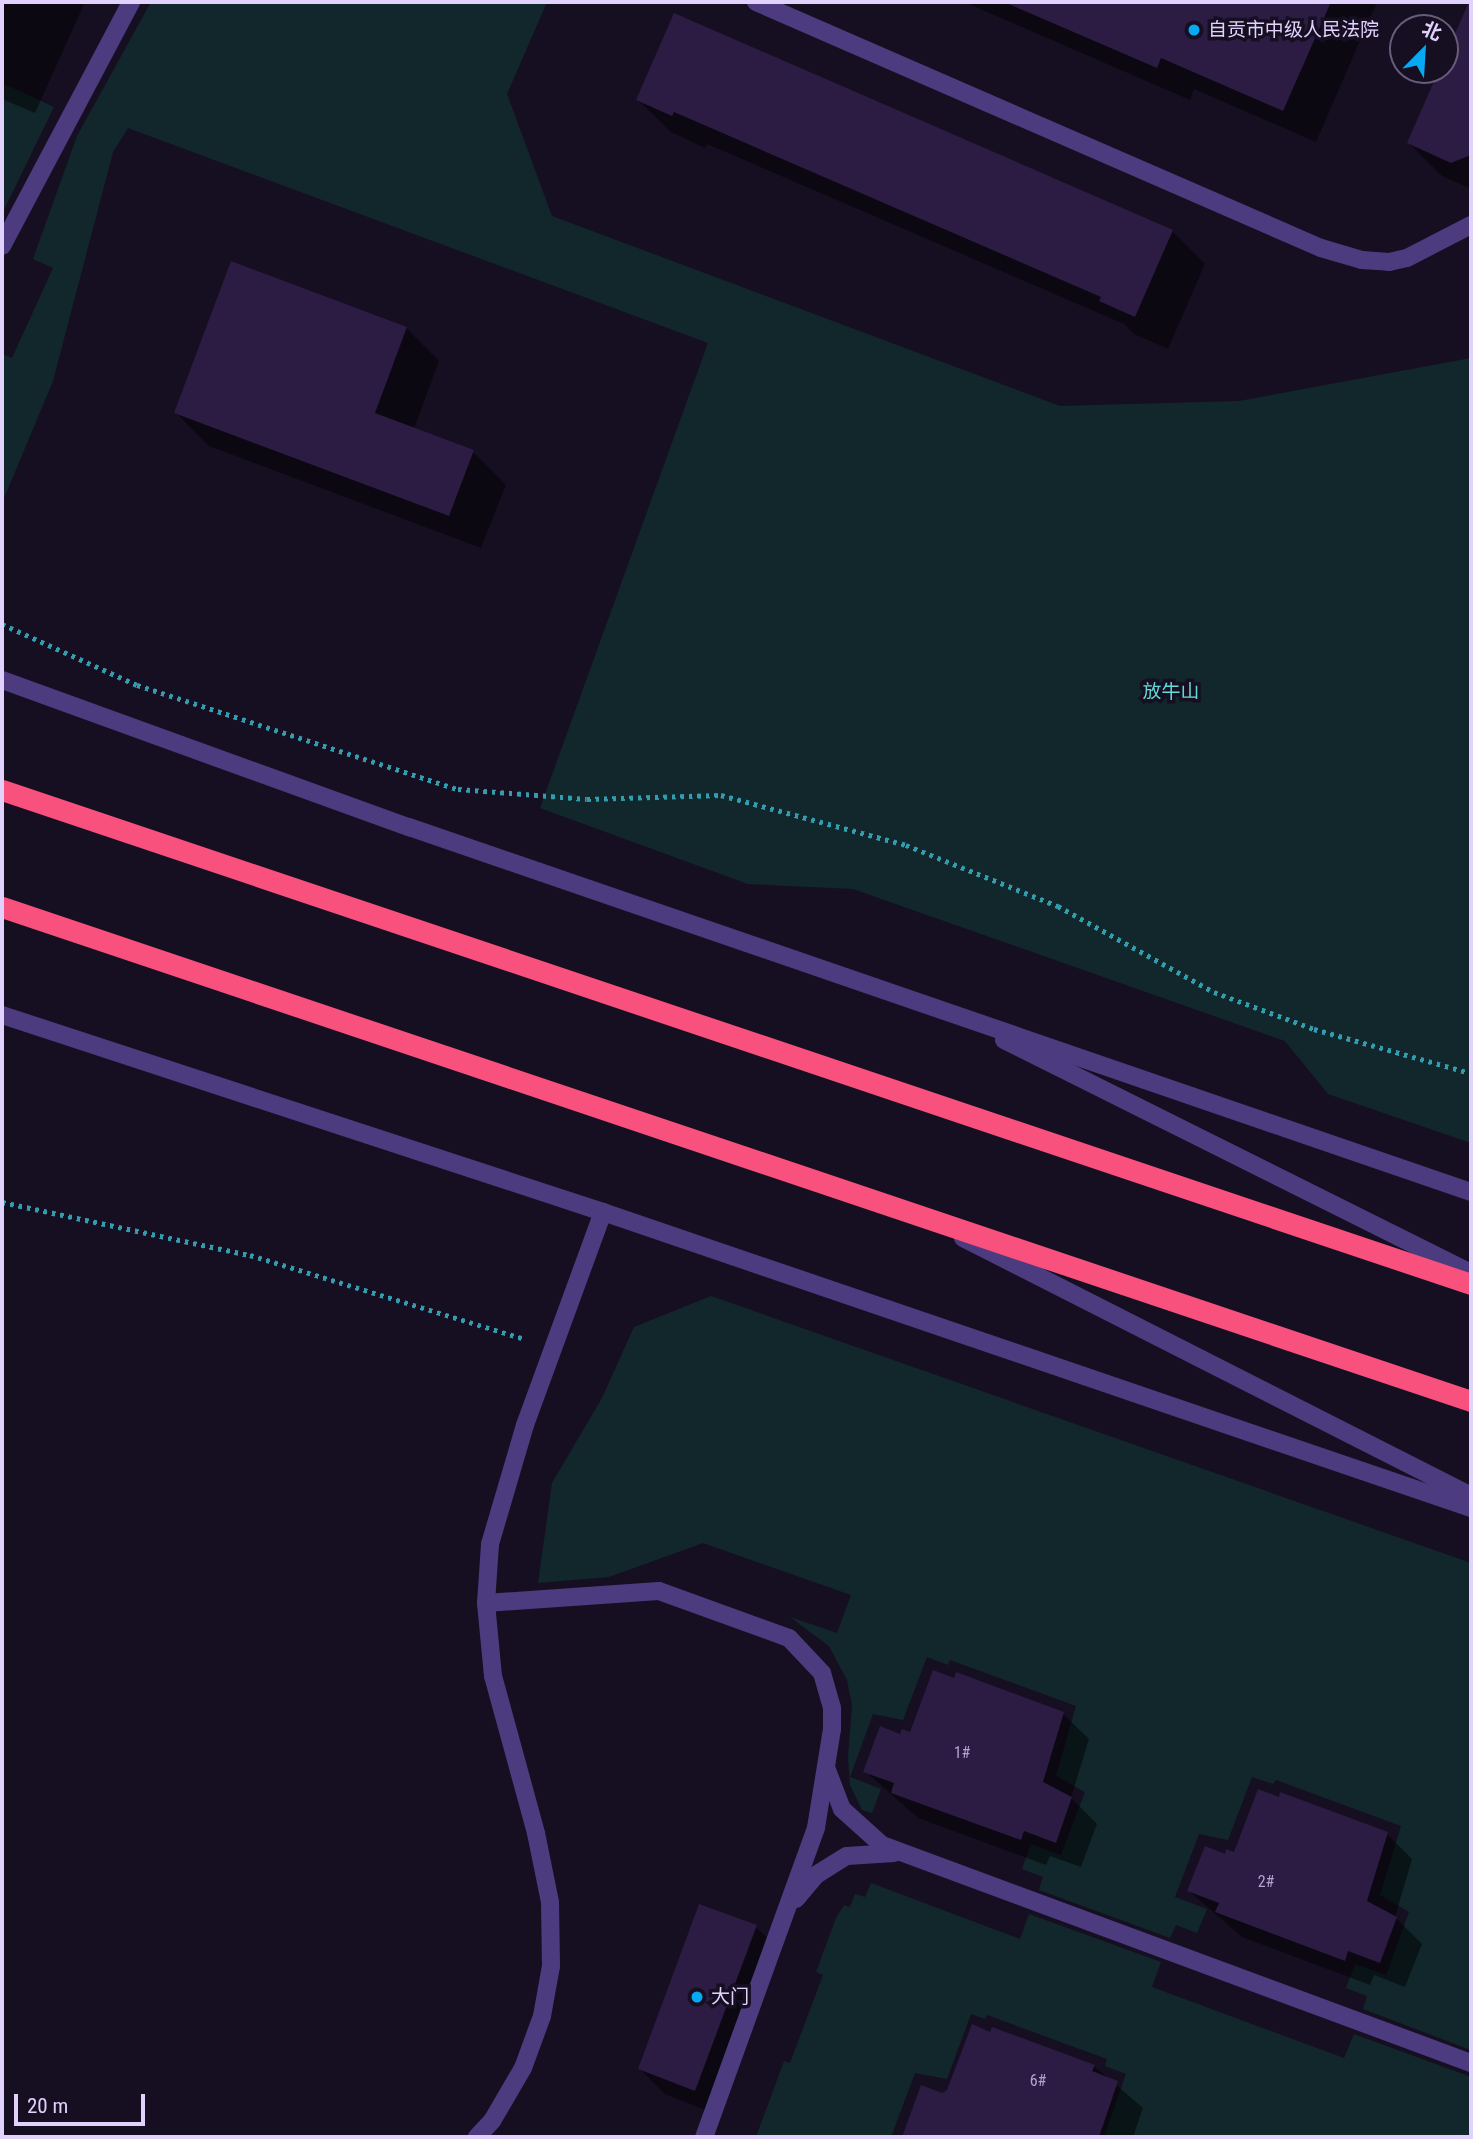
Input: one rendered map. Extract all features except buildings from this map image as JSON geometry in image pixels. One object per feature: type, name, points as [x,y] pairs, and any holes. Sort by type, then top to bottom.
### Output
[{"type":"highway","points":[[2,790],[1471,1284]]},
{"type":"highway","points":[[2,907],[900,1206],[1471,1401]]},
{"type":"street","points":[[2,246],[131,2]]},
{"type":"street","points":[[756,2],[1321,248],[1362,260],[1389,262],[1407,258],[1471,226]]},
{"type":"street","points":[[2,680],[409,827],[1471,1192]]},
{"type":"street","points":[[939,1007],[1471,1273]]},
{"type":"street","points":[[2,1015],[603,1212],[1471,1508]]},
{"type":"street","points":[[900,1206],[1471,1496]]},
{"type":"street","points":[[477,2137],[492,2122],[523,2068],[542,2016],[551,1966],[550,1902],[493,1676],[486,1603],[491,1544],[553,1346],[603,1212]]},
{"type":"street","points":[[486,1603],[659,1591],[789,1638],[814,1661],[829,1690],[832,1709],[816,1828],[704,2137]]},
{"type":"street","points":[[826,1763],[834,1792],[854,1823],[882,1845],[1471,2063]]},
{"type":"street","points":[[787,1909],[816,1875],[847,1856],[884,1851],[911,1856]]},
{"type":"path","points":[[2,624],[137,685],[458,789],[587,799],[721,795],[906,845],[1058,906],[1214,992],[1314,1029],[1471,1073]]},
{"type":"path","points":[[2,1202],[250,1255],[553,1346]]},
{"type":"green space","name":"放牛山","points":[[151,2],[547,2],[507,94],[552,216],[1060,406],[1239,401],[1471,358],[1471,1143],[1328,1094],[1285,1041],[853,889],[748,884],[540,808],[708,343],[128,128],[113,152],[53,381],[2,503],[2,354],[12,358],[53,268],[33,259],[77,136]]},
{"type":"green space","points":[[2,83],[54,107],[2,214]]},
{"type":"green space","points":[[711,1296],[1471,1563],[1471,2050],[1363,2009],[1367,1996],[1346,1988],[1355,1964],[1386,1975],[1409,1912],[1380,1895],[1401,1826],[1276,1780],[1273,1784],[1252,1777],[1228,1840],[1199,1834],[1175,1897],[1207,1909],[1197,1933],[1176,1925],[1170,1938],[1039,1890],[1043,1877],[1022,1869],[1031,1844],[1061,1855],[1085,1792],[1056,1776],[1076,1706],[950,1660],[948,1665],[927,1657],[903,1720],[873,1714],[850,1777],[881,1789],[872,1813],[862,1810],[850,1785],[848,1757],[852,1705],[847,1680],[829,1646],[790,1617],[837,1633],[851,1595],[703,1543],[609,1577],[538,1583],[552,1483],[602,1398],[634,1327]]},
{"type":"green space","points":[[871,1883],[1020,1939],[1029,1914],[1161,1962],[1152,1987],[1344,2058],[1354,2034],[1471,2077],[1471,2137],[1104,2137],[1126,2074],[1105,2066],[1107,2059],[987,2015],[985,2019],[971,2014],[947,2079],[915,2073],[891,2137],[756,2137],[784,2061],[790,2063],[823,1975],[816,1972],[836,1918],[844,1905],[850,1907],[855,1894],[865,1897]]},
{"type":"place","name":"自贡市中级人民法院","points":[[1194,30]]},
{"type":"place","name":"大门","points":[[697,1997]]}]
